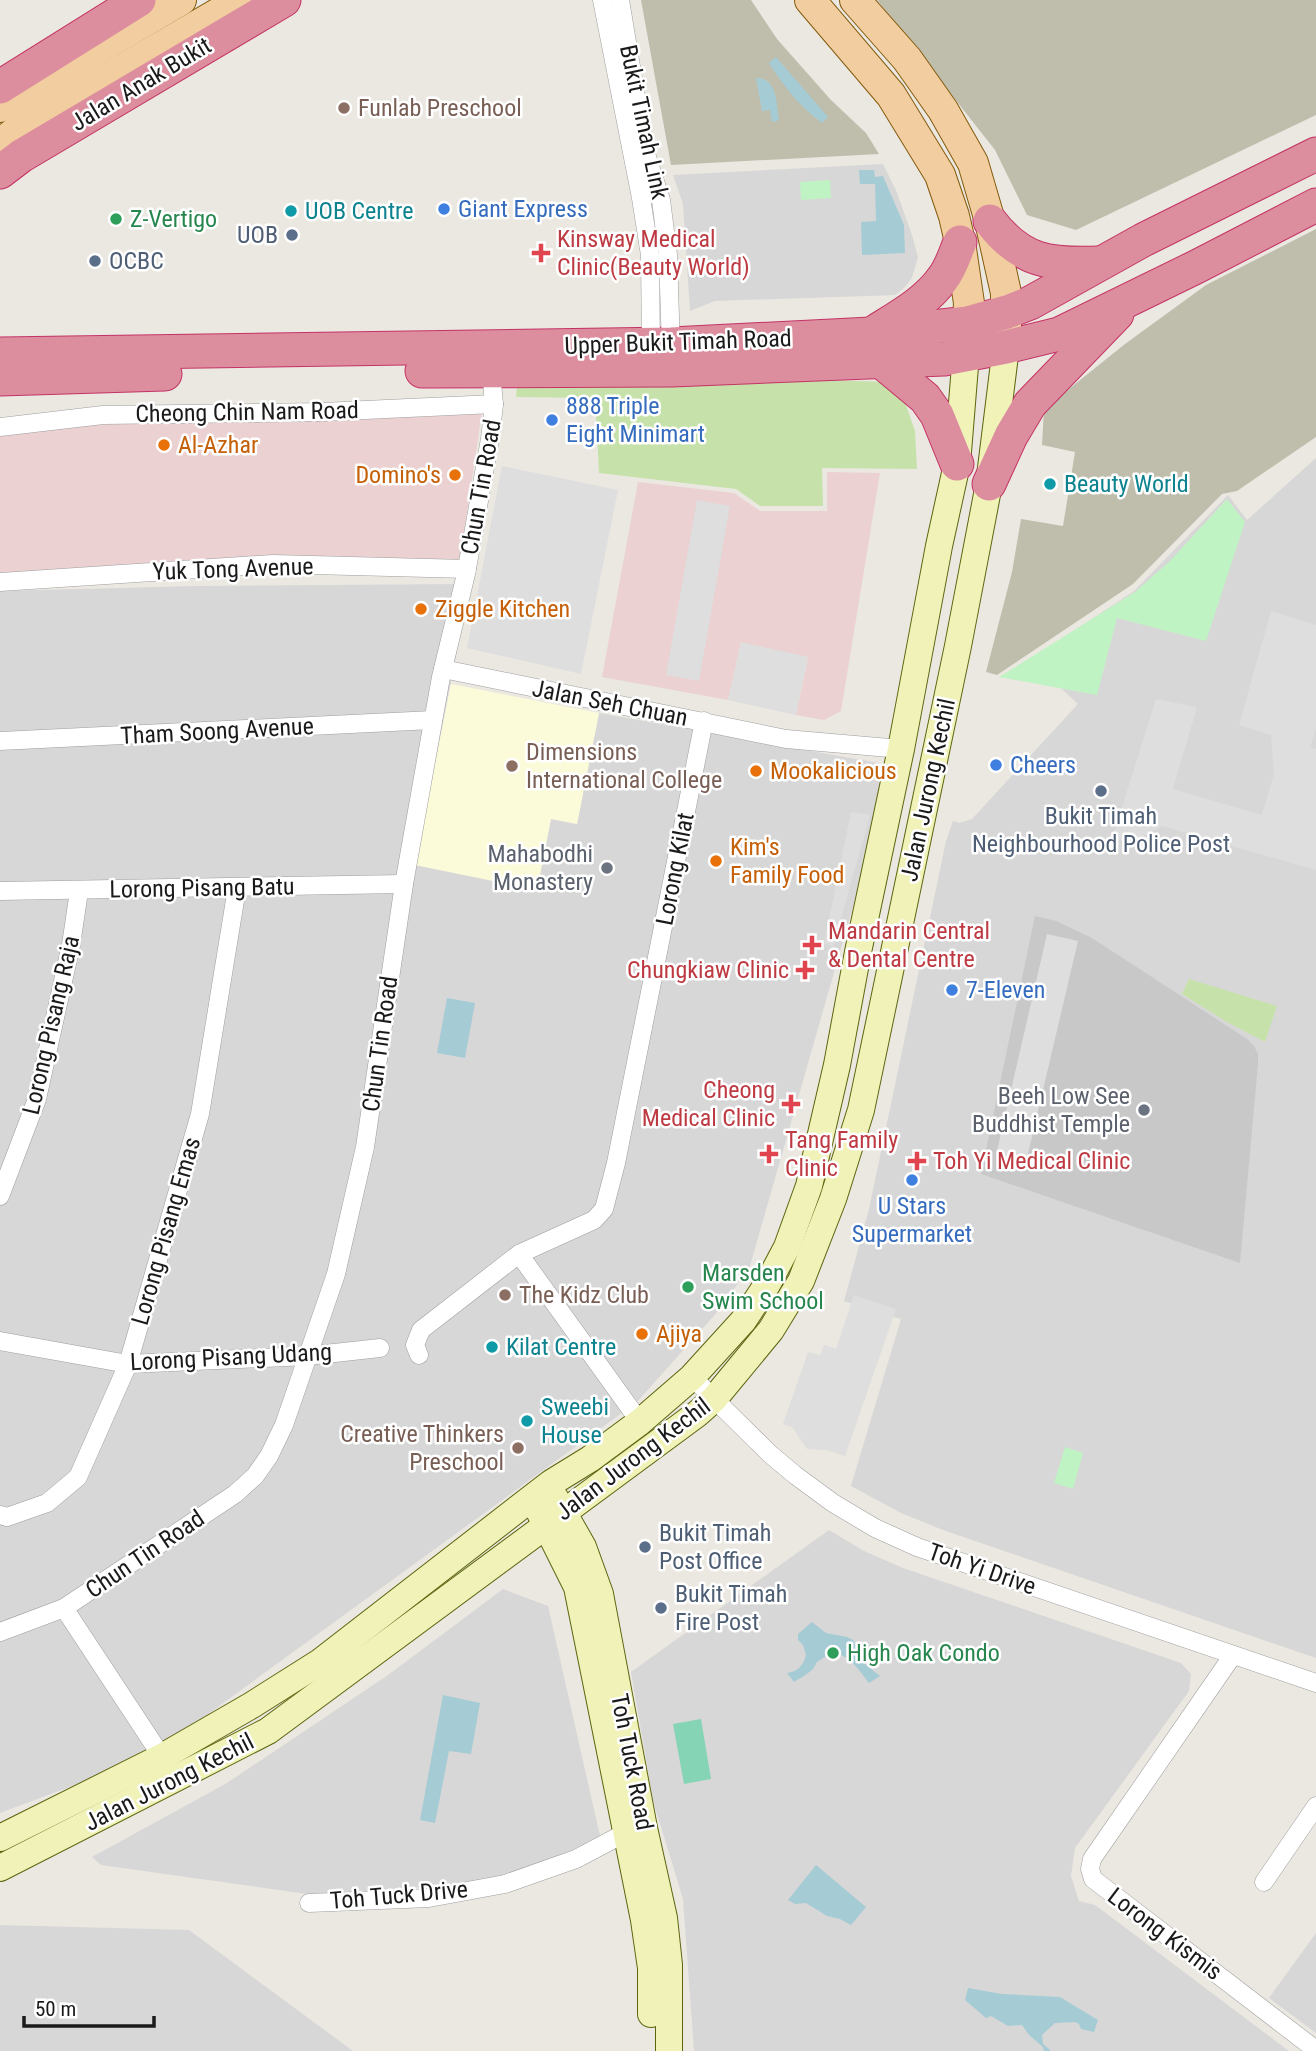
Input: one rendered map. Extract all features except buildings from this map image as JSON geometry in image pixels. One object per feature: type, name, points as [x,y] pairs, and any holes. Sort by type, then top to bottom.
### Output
[{"type":"highway","points":[[0,87],[139,0]]},
{"type":"highway","name":"Jalan Anak Bukit","points":[[0,172],[21,156],[284,0]]},
{"type":"highway","name":"Upper Bukit Timah Road","points":[[0,379],[491,371],[661,357],[877,348],[944,359],[967,338],[1007,312],[1030,303],[1099,263],[1316,154]]},
{"type":"highway","name":"Upper Bukit Timah Road","points":[[967,338],[1006,347],[1059,334],[1316,205]]},
{"type":"highway","points":[[990,221],[1002,237],[1028,256],[1057,262],[1099,263]]},
{"type":"highway","points":[[957,464],[937,415],[925,398],[877,348],[902,315],[930,295],[945,276],[960,242]]},
{"type":"highway","points":[[989,484],[1010,436],[1030,404],[1134,298]]},
{"type":"highway","name":"Upper Bukit Timah Road","points":[[0,354],[661,357]]},
{"type":"main road","points":[[0,107],[181,0]]},
{"type":"main road","name":"Jalan Anak Bukit","points":[[0,144],[18,130],[241,0]]},
{"type":"main road","name":"Jalan Jurong Kechil","points":[[0,1838],[162,1757],[320,1662],[540,1492],[640,1422],[692,1377],[743,1321],[787,1247],[809,1186],[837,1065],[957,464],[969,303],[960,242],[940,175],[891,95],[810,0]]},
{"type":"main road","name":"Jalan Jurong Kechil","points":[[0,1868],[268,1731],[697,1415],[714,1399],[771,1331],[801,1281],[833,1199],[861,1110],[989,484],[1006,347],[1006,293],[990,221],[973,163],[943,110],[907,59],[855,0]]},
{"type":"main road","name":"Toh Tuck Road","points":[[540,1492],[555,1518],[577,1587],[635,1830],[664,1918],[669,1965],[669,2051]]},
{"type":"main road","name":"Toh Tuck Road","points":[[635,1830],[650,1968],[651,2051]]},
{"type":"street","name":"Bukit Timah Link","points":[[602,0],[641,198],[661,357]]},
{"type":"street","name":"Bukit Timah Link","points":[[621,0],[645,151],[661,200],[668,255],[661,357]]},
{"type":"street","name":"Chun Tin Road","points":[[0,1632],[64,1608],[235,1494],[255,1476],[269,1456],[284,1425],[336,1274],[365,1147],[404,884],[433,720],[467,569],[490,439],[494,404],[491,371]]},
{"type":"street","name":"Cheong Chin Nam Road","points":[[0,427],[103,415],[322,412],[494,404]]},
{"type":"street","name":"Yuk Tong Avenue","points":[[0,582],[274,564],[467,569]]},
{"type":"street","name":"Jalan Seh Chuan","points":[[443,670],[786,738],[901,749]]},
{"type":"street","name":"Tham Soong Avenue","points":[[0,741],[433,720]]},
{"type":"street","name":"Lorong Kilat","points":[[419,1355],[415,1345],[421,1330],[519,1254],[594,1220],[604,1209],[616,1163],[704,722]]},
{"type":"street","name":"Lorong Pisang Batu","points":[[0,891],[404,884]]},
{"type":"street","name":"Lorong Pisang Emas","points":[[0,1515],[7,1517],[47,1503],[78,1476],[128,1364],[200,1114],[237,888]]},
{"type":"street","name":"Lorong Pisang Raja","points":[[0,1196],[37,1100],[71,944],[79,891]]},
{"type":"street","points":[[519,1254],[640,1422]]},
{"type":"street","name":"Lorong Pisang Udang","points":[[0,1340],[128,1364],[307,1356],[380,1348]]},
{"type":"street","name":"Toh Yi Drive","points":[[692,1377],[795,1475],[833,1503],[875,1528],[917,1546],[1316,1683]]},
{"type":"street","name":"Chun Tin Road","points":[[64,1608],[162,1757]]},
{"type":"street","name":"Lorong Kismis","points":[[1233,1655],[1091,1859],[1090,1869],[1093,1879],[1316,2050]]},
{"type":"street","points":[[1264,1882],[1316,1806]]},
{"type":"street","name":"Toh Tuck Drive","points":[[309,1903],[429,1898],[505,1884],[576,1859],[635,1830]]},
{"type":"shaded area","points":[[641,0],[751,0],[777,39],[831,100],[866,133],[879,154],[671,165]]},
{"type":"shaded area","points":[[877,0],[1316,0],[1316,115],[1076,230],[1027,215],[995,150]]},
{"type":"shaded area","points":[[883,164],[896,190],[918,257],[912,278],[895,295],[715,301],[690,311],[683,204],[673,175]]},
{"type":"shaded area","points":[[1316,229],[1316,437],[1237,491],[1222,494],[1133,584],[997,675],[986,672],[1012,572],[1021,519],[1063,526],[1075,452],[1042,445],[1044,409],[1125,344],[1206,285]]},
{"type":"shaded area","points":[[482,412],[458,572],[0,573],[0,432],[103,419]]},
{"type":"shaded area","points":[[1316,458],[1316,1658],[943,1530],[901,1513],[851,1486],[901,1319],[844,1301],[869,1209],[946,841],[953,821],[959,823],[972,819],[1078,704],[1030,660],[1134,591],[1228,495],[1247,520]]},
{"type":"shaded area","points":[[502,466],[618,490],[581,674],[467,648]]},
{"type":"shaded area","points":[[827,472],[880,473],[841,711],[824,720],[796,715],[808,657],[741,643],[728,700],[602,677],[638,482],[734,493],[760,511],[827,511]]},
{"type":"shaded area","points":[[697,500],[730,506],[699,681],[666,675]]},
{"type":"shaded area","points":[[470,584],[415,865],[537,889],[551,819],[577,824],[599,713],[878,763],[890,777],[750,1266],[720,1309],[637,1402],[149,1757],[0,1813],[0,591]]},
{"type":"shaded area","points":[[1271,611],[1316,625],[1316,728],[1310,747],[1316,749],[1316,870],[1162,826],[1132,842],[1112,839],[1156,699],[1197,707],[1173,789],[1262,815],[1274,774],[1271,735],[1239,725]]},
{"type":"shaded area","points":[[741,642],[808,657],[796,715],[728,700]]},
{"type":"shaded area","name":"Dimensions International College","points":[[451,684],[599,713],[577,824],[551,819],[537,890],[415,865]]},
{"type":"shaded area","points":[[851,812],[870,815],[833,947],[824,943]]},
{"type":"shaded area","name":"Beeh Low See Buddhist Temple","points":[[1035,916],[1056,921],[1092,938],[1254,1046],[1258,1054],[1258,1064],[1240,1263],[981,1174]]},
{"type":"shaded area","points":[[1047,934],[1078,941],[1026,1162],[996,1155]]},
{"type":"shaded area","points":[[854,1295],[896,1309],[845,1456],[827,1450],[807,1449],[792,1427],[783,1424],[808,1352],[820,1355],[824,1345],[836,1349]]},
{"type":"shaded area","points":[[829,1530],[864,1551],[903,1568],[1181,1663],[1191,1674],[1189,1691],[1075,1848],[1071,1876],[1079,1901],[1095,1905],[1289,2051],[694,2051],[683,1899],[653,1801],[631,1672]]},
{"type":"shaded area","points":[[503,1589],[548,1606],[600,1836],[547,1862],[480,1881],[314,1895],[101,1865],[92,1857],[227,1783],[388,1675]]},
{"type":"shaded area","points":[[0,1925],[189,1930],[353,2051],[0,2051]]},
{"type":"shaded area","points":[[1316,1933],[1316,2033],[1269,1998]]},
{"type":"green space","points":[[830,180],[831,198],[801,200],[800,182]]},
{"type":"green space","points":[[540,371],[888,382],[906,405],[915,431],[917,469],[822,468],[823,506],[760,506],[736,489],[599,473],[595,398],[516,397],[517,384]]},
{"type":"green space","points":[[1227,499],[1245,522],[1206,641],[1117,618],[1097,695],[999,677],[1135,592],[1170,561]]},
{"type":"green space","points":[[1189,979],[1277,1006],[1265,1042],[1182,994]]},
{"type":"green space","points":[[1065,1447],[1083,1453],[1073,1489],[1054,1483]]},
{"type":"green space","points":[[701,1719],[711,1779],[684,1784],[673,1724]]},
{"type":"water","points":[[776,57],[828,117],[822,123],[799,103],[780,80],[769,63]]},
{"type":"water","points":[[756,78],[763,79],[772,87],[779,120],[772,122],[770,110],[762,111]]},
{"type":"water","points":[[859,170],[874,170],[875,177],[883,176],[904,225],[905,253],[862,255],[861,222],[876,221],[875,184],[860,184]]},
{"type":"water","points":[[447,998],[475,1003],[465,1058],[437,1053]]},
{"type":"water","name":"High Oak Condo","points":[[812,1622],[826,1633],[853,1640],[866,1665],[880,1676],[869,1683],[848,1659],[835,1654],[820,1660],[811,1671],[794,1682],[787,1673],[800,1667],[806,1655],[798,1640],[798,1634]]},
{"type":"water","points":[[443,1695],[480,1703],[471,1754],[449,1751],[435,1823],[420,1820]]},
{"type":"water","points":[[816,1865],[866,1907],[851,1925],[827,1916],[806,1903],[795,1904],[788,1900]]},
{"type":"water","points":[[968,1988],[1002,1994],[1060,1997],[1098,2020],[1094,2032],[1081,2029],[1075,2022],[1055,2023],[1042,2035],[1043,2044],[1051,2051],[1044,2051],[1022,2025],[1008,2026],[991,2016],[986,2018],[965,2000]]},
{"type":"place","name":"Funlab Preschool","points":[[344,108]]},
{"type":"place","name":"Giant Express","points":[[444,209]]},
{"type":"place","name":"UOB Centre","points":[[291,211]]},
{"type":"place","name":"Z-Vertigo","points":[[116,219]]},
{"type":"place","name":"UOB","points":[[292,235]]},
{"type":"place","name":"Kinsway Medical Clinic(Beauty World)","points":[[541,253]]},
{"type":"place","name":"OCBC","points":[[95,261]]},
{"type":"place","name":"888 Triple Eight Minimart","points":[[552,420]]},
{"type":"place","name":"Al-Azhar","points":[[164,445]]},
{"type":"place","name":"Domino's","points":[[455,475]]},
{"type":"place","name":"Beauty World","points":[[1050,484]]},
{"type":"place","name":"Ziggle Kitchen","points":[[421,609]]},
{"type":"place","name":"Cheers","points":[[996,765]]},
{"type":"place","name":"Dimensions International College","points":[[512,766]]},
{"type":"place","name":"Mookalicious","points":[[756,771]]},
{"type":"place","name":"Bukit Timah Neighbourhood Police Post","points":[[1101,791]]},
{"type":"place","name":"Kim's Family Food","points":[[716,861]]},
{"type":"place","name":"Mahabodhi Monastery","points":[[607,868]]},
{"type":"place","name":"Mandarin Central & Dental Centre","points":[[812,945]]},
{"type":"place","name":"Chungkiaw Clinic","points":[[805,970]]},
{"type":"place","name":"7-Eleven","points":[[952,990]]},
{"type":"place","name":"Cheong Medical Clinic","points":[[791,1104]]},
{"type":"place","name":"Beeh Low See Buddhist Temple","points":[[1144,1110]]},
{"type":"place","name":"Tang Family Clinic","points":[[769,1154]]},
{"type":"place","name":"Toh Yi Medical Clinic","points":[[917,1161]]},
{"type":"place","name":"U Stars Supermarket","points":[[912,1180]]},
{"type":"place","name":"Marsden Swim School","points":[[688,1287]]},
{"type":"place","name":"The Kidz Club","points":[[505,1295]]},
{"type":"place","name":"Ajiya","points":[[642,1334]]},
{"type":"place","name":"Kilat Centre","points":[[492,1347]]},
{"type":"place","name":"Sweebi House","points":[[527,1421]]},
{"type":"place","name":"Creative Thinkers Preschool","points":[[518,1448]]},
{"type":"place","name":"Bukit Timah Post Office","points":[[645,1547]]},
{"type":"place","name":"Bukit Timah Fire Post","points":[[661,1608]]},
{"type":"place","name":"High Oak Condo","points":[[833,1653]]}]
